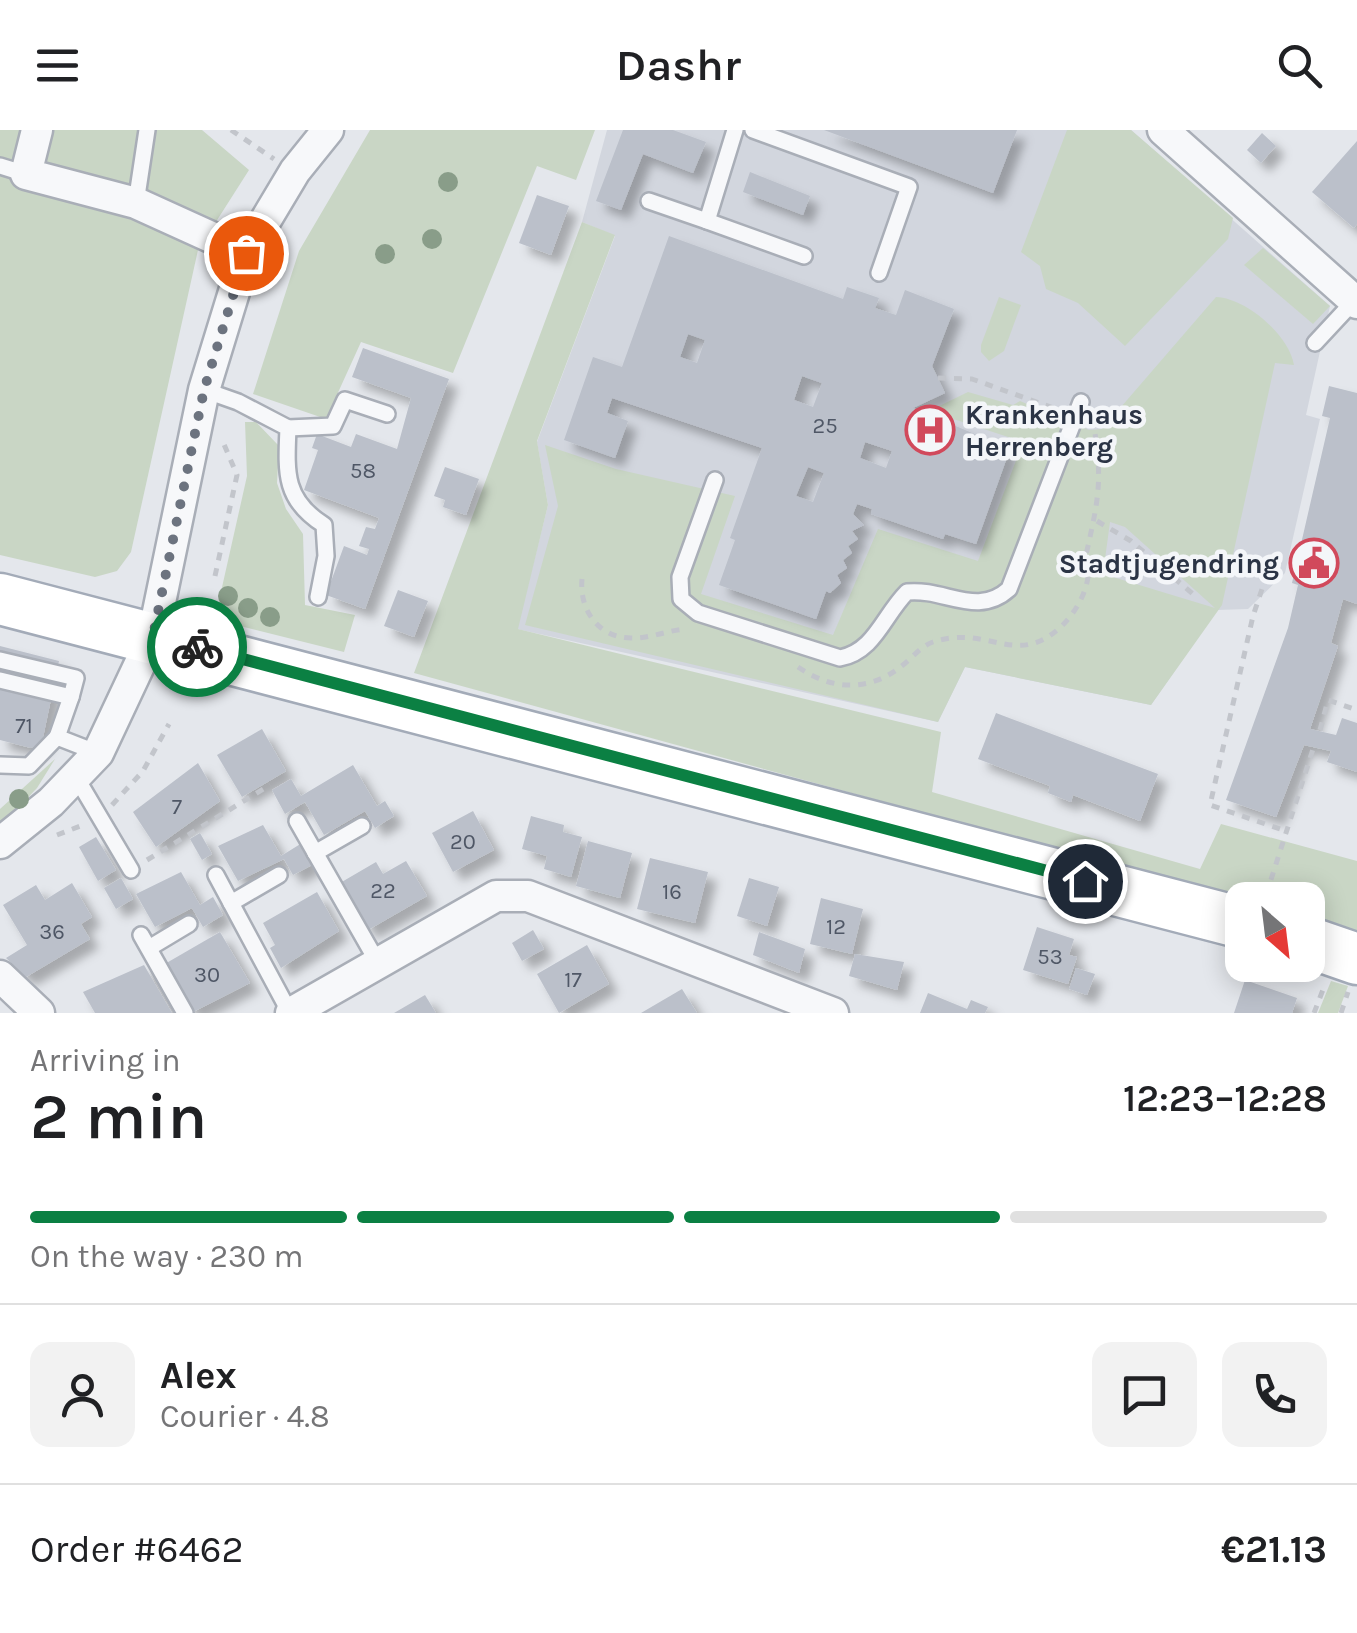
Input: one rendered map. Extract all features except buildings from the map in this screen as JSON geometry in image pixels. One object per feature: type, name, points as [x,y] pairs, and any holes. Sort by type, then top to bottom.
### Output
[{"type":"main road","points":[[0,599],[1225,917]]},
{"type":"main road","points":[[1325,948],[1357,959]]},
{"type":"street","points":[[38,130],[13,170],[136,202],[246,253]]},
{"type":"street","points":[[0,843],[98,753],[153,636],[204,390],[246,253],[295,172],[328,130]]},
{"type":"street","points":[[1164,130],[1353,294]]},
{"type":"street","points":[[290,1013],[496,896],[528,896],[834,1013]]},
{"type":"street","points":[[0,976],[39,1013]]},
{"type":"lane","points":[[136,202],[147,130]]},
{"type":"lane","points":[[707,221],[735,130]]},
{"type":"lane","points":[[753,130],[909,187],[879,273]]},
{"type":"lane","points":[[649,201],[804,256]]},
{"type":"lane","points":[[1315,343],[1353,294]]},
{"type":"lane","points":[[204,390],[238,402],[288,428],[332,426],[345,400],[386,414]]},
{"type":"lane","points":[[714,480],[680,577],[681,598],[698,613],[716,619],[840,658],[856,655],[869,645],[907,592],[923,590],[978,604],[995,602],[1010,589],[1081,402]]},
{"type":"lane","points":[[288,428],[289,482],[300,510],[324,525],[326,556],[318,597]]},
{"type":"lane","points":[[0,660],[76,678],[56,737],[28,766],[0,765]]},
{"type":"lane","points":[[0,680],[72,696]]},
{"type":"lane","points":[[56,737],[98,753]]},
{"type":"lane","points":[[76,777],[131,870]]},
{"type":"lane","points":[[297,821],[378,963]]},
{"type":"lane","points":[[314,853],[362,826]]},
{"type":"lane","points":[[216,875],[290,1013]]},
{"type":"lane","points":[[231,902],[279,875]]},
{"type":"lane","points":[[185,1013],[145,942],[189,924]]},
{"type":"path","points":[[231,130],[268,156]]},
{"type":"path","points":[[214,576],[237,475],[228,458]]},
{"type":"path","points":[[1097,521],[1131,541],[1194,594]]},
{"type":"path","points":[[1267,574],[1253,616],[1210,805],[1286,830]]},
{"type":"path","points":[[1320,730],[1328,700],[1357,710]]},
{"type":"path","points":[[58,835],[98,815],[143,772],[169,724]]},
{"type":"path","points":[[1270,882],[1314,746]]},
{"type":"path","points":[[131,870],[270,785]]},
{"type":"shaded area","name":"Krankenhaus Herrenberg","points":[[607,130],[1131,130],[1330,306],[1306,415],[1320,419],[1285,573],[1248,609],[1217,610],[1151,705],[965,667],[938,722],[517,629],[548,505],[537,442],[615,236],[582,222]]},
{"type":"green space","points":[[0,130],[202,130],[249,170],[198,250],[131,552],[117,571],[95,577],[0,555]]},
{"type":"green space","points":[[370,130],[595,130],[576,180],[537,166],[453,373],[361,342],[326,419],[253,394],[299,251]]},
{"type":"green space","points":[[1067,130],[1131,130],[1233,218],[1228,239],[1125,346],[1078,303],[1046,289],[1040,266],[1021,252]]},
{"type":"green space","points":[[582,222],[615,235],[537,441],[548,505],[518,629],[941,732],[932,792],[1200,869],[1221,824],[1357,861],[1357,933],[1325,926],[1325,882],[1225,882],[1225,895],[414,673]]},
{"type":"green space","points":[[1263,248],[1330,306],[1313,324],[1244,265]]},
{"type":"green space","points":[[999,297],[1021,305],[1004,351],[989,361],[981,352],[981,345]]},
{"type":"green space","points":[[1216,297],[1253,311],[1275,331],[1290,354],[1294,365],[1275,363],[1222,605],[1151,705],[965,667],[938,722],[525,625],[558,506],[545,445],[616,469],[735,496],[701,594],[833,635],[878,529],[978,561],[1023,442],[929,411],[968,392],[1013,405],[1020,401],[1089,430],[1102,429]],"holes":[[[1110,522],[1125,527],[1215,608],[1103,574]]]},
{"type":"green space","points":[[245,422],[256,422],[279,446],[277,483],[286,509],[303,534],[305,605],[355,615],[344,652],[228,623],[216,614],[247,476]]},
{"type":"green space","points":[[55,759],[37,788],[0,827],[0,809]]},
{"type":"green space","points":[[1331,981],[1348,986],[1338,1013],[1318,1013]]},
{"type":"way so far","points":[[197,647],[153,636],[204,390],[246,253]]},
{"type":"place","name":"Krankenhaus Herrenberg","points":[[930,430]]},
{"type":"place","name":"Stadtjugendring","points":[[1314,563]]},
{"type":"route","points":[[197,647],[1085,881]]}]
